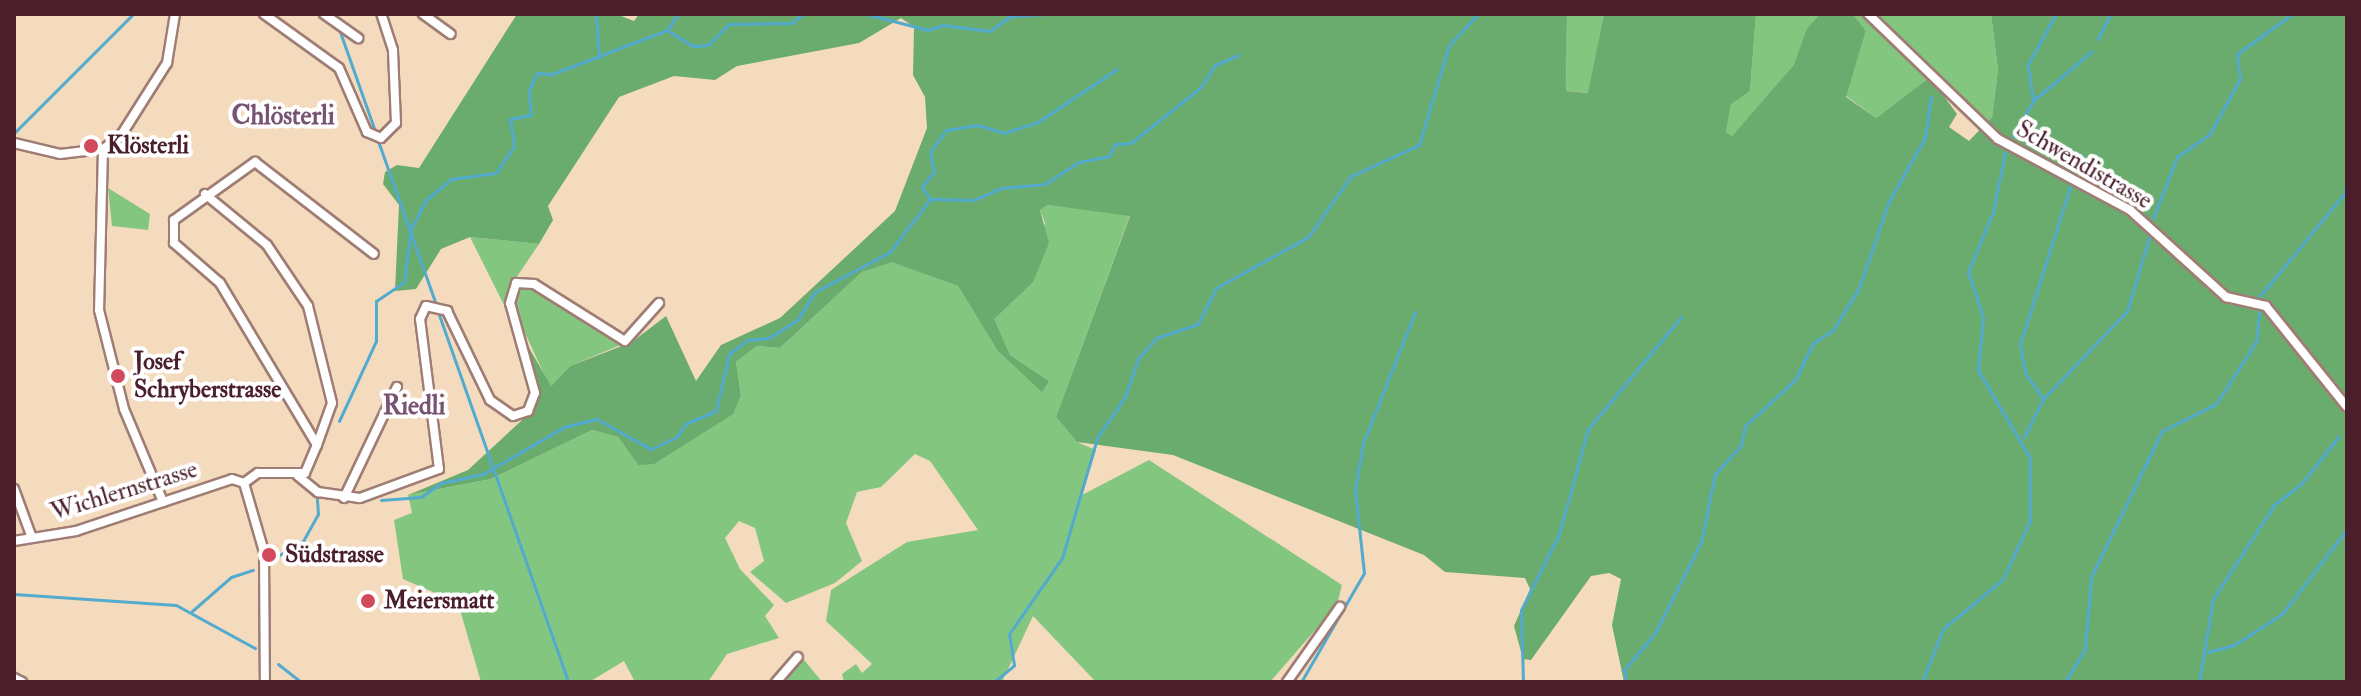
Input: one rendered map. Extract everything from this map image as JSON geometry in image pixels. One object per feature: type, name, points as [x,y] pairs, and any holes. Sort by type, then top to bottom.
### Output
[{"type":"street","points":[[14,143],[60,154],[103,149],[143,110],[170,56],[175,14]]},
{"type":"street","points":[[264,14],[339,68],[367,132],[381,138],[396,123],[393,50],[381,14]]},
{"type":"street","points":[[324,14],[358,38]]},
{"type":"street","points":[[423,14],[451,34]]},
{"type":"street","name":"Schwendistrasse","points":[[1868,14],[1998,139],[2130,210],[2226,297],[2266,306],[2347,407]]},
{"type":"street","points":[[103,149],[99,310],[112,374],[163,502]]},
{"type":"street","points":[[317,445],[220,283],[174,243],[174,220],[239,167],[262,163],[374,254]]},
{"type":"street","points":[[205,194],[267,245],[308,306],[332,403],[313,466],[298,476],[318,492],[344,498],[425,480],[442,463],[420,319],[426,306],[447,311],[490,400],[513,416],[528,411],[535,393],[510,303],[516,283],[534,284],[625,341],[659,303]]},
{"type":"street","points":[[344,498],[397,387]]},
{"type":"street","name":"Wichlernstrasse","points":[[14,541],[163,502],[232,479],[244,483],[258,473],[298,476]]},
{"type":"street","points":[[244,483],[264,552],[265,682]]},
{"type":"street","points":[[14,489],[32,538]]},
{"type":"street","points":[[1287,682],[1340,607]]},
{"type":"street","points":[[776,682],[798,657]]},
{"type":"street","points":[[14,678],[22,682]]},
{"type":"green space","points":[[517,14],[616,14],[634,21],[639,14],[1567,14],[1566,91],[1588,93],[1604,14],[1756,14],[1750,91],[1731,104],[1726,132],[1732,136],[1794,65],[1807,28],[1820,14],[1853,14],[1866,31],[1846,97],[1876,118],[1930,77],[1957,114],[1949,127],[1969,141],[1992,117],[1998,70],[1991,14],[2347,14],[2347,682],[1624,682],[1612,625],[1621,579],[1609,573],[1591,576],[1531,660],[1523,659],[1514,626],[1530,589],[1525,578],[1445,572],[1424,555],[1173,455],[1077,442],[1056,417],[1130,216],[1048,205],[1040,210],[1049,243],[1033,282],[994,319],[1010,355],[1049,381],[1042,392],[997,350],[958,286],[892,262],[862,272],[780,348],[757,346],[736,362],[741,395],[733,414],[654,464],[638,465],[618,437],[592,430],[491,479],[408,495],[468,470],[533,410],[537,383],[528,346],[551,386],[570,366],[632,342],[666,316],[696,381],[721,345],[780,318],[895,211],[927,128],[925,97],[913,75],[914,27],[901,18],[859,43],[737,66],[715,80],[674,76],[619,97],[548,206],[553,220],[539,244],[470,237],[441,249],[416,289],[395,291],[399,205],[383,184],[385,172],[397,165],[419,168]]},
{"type":"green space","points":[[1567,14],[1604,14],[1589,93],[1566,91]]},
{"type":"green space","points":[[1756,14],[1820,14],[1807,28],[1795,65],[1732,136],[1726,132],[1731,103],[1750,91]]},
{"type":"green space","points":[[1853,14],[1865,14],[1930,77],[1876,118],[1846,96],[1866,31]]},
{"type":"green space","points":[[1871,14],[1991,14],[1998,70],[1992,117],[1984,126]]},
{"type":"green space","points":[[108,188],[150,214],[148,230],[112,226]]},
{"type":"green space","points":[[1048,205],[1130,215],[1056,417],[1077,442],[1096,450],[1082,495],[1149,460],[1342,585],[1337,605],[1270,682],[1096,682],[1033,616],[1002,682],[844,682],[842,674],[856,664],[862,673],[872,664],[826,621],[831,590],[907,542],[978,530],[930,461],[915,454],[881,487],[857,492],[846,523],[862,561],[835,583],[786,603],[750,572],[764,561],[755,528],[739,521],[725,538],[740,569],[774,605],[765,616],[779,638],[727,654],[708,682],[635,682],[624,661],[589,682],[481,682],[458,603],[403,579],[394,520],[412,513],[408,495],[491,479],[592,430],[618,437],[638,465],[741,395],[736,362],[757,346],[780,348],[862,272],[892,261],[958,286],[997,350],[1049,381],[1010,355],[993,318],[1033,281],[1045,223],[1040,210]]},
{"type":"green space","points":[[470,237],[539,244],[508,290],[513,323]]},
{"type":"green space","points":[[530,285],[623,344],[570,366],[550,387],[512,305],[516,287]]},
{"type":"green space","points":[[801,656],[822,682],[779,682],[793,670]]},
{"type":"waterway","points":[[14,133],[133,14]]},
{"type":"waterway","points":[[596,14],[599,58]]},
{"type":"waterway","points":[[339,421],[376,341],[376,301],[404,282],[411,229],[426,200],[451,179],[496,173],[514,146],[510,119],[531,115],[529,90],[537,73],[552,74],[667,30],[678,14]]},
{"type":"waterway","points":[[667,30],[693,46],[708,45],[729,24],[791,23],[803,14]]},
{"type":"waterway","points":[[866,14],[928,30],[943,25],[990,31],[1011,16],[1048,14]]},
{"type":"waterway","points":[[994,682],[1014,665],[1009,634],[1062,558],[1097,438],[1125,397],[1138,359],[1156,338],[1198,324],[1216,288],[1308,237],[1351,176],[1419,145],[1449,45],[1478,14]]},
{"type":"waterway","points":[[2033,101],[2028,64],[2056,14]]},
{"type":"waterway","points":[[2098,39],[2110,14]]},
{"type":"waterway","points":[[2153,218],[2177,157],[2209,135],[2240,79],[2237,54],[2292,14]]},
{"type":"waterway","points":[[339,29],[375,131]]},
{"type":"waterway","points":[[2013,136],[2033,101],[2092,51]]},
{"type":"waterway","points":[[930,199],[974,200],[1001,188],[1045,184],[1079,162],[1109,156],[1115,144],[1131,143],[1201,87],[1215,65],[1239,55]]},
{"type":"waterway","points":[[930,199],[922,186],[934,172],[930,152],[946,130],[978,125],[1004,133],[1038,122],[1117,69]]},
{"type":"waterway","points":[[1626,682],[1624,670],[1655,633],[1701,542],[1715,474],[1741,445],[1745,426],[1795,380],[1813,343],[1833,330],[1859,288],[1889,201],[1925,138],[1931,96]]},
{"type":"waterway","points":[[377,138],[436,305]]},
{"type":"waterway","points":[[1922,682],[1943,629],[2003,579],[2030,520],[2030,458],[1978,370],[1983,317],[1968,272],[1993,212],[2005,152]]},
{"type":"waterway","points":[[2076,172],[2082,156]]},
{"type":"waterway","points":[[2345,191],[2347,178]]},
{"type":"waterway","points":[[2043,399],[2025,372],[2020,344],[2070,187]]},
{"type":"waterway","points":[[2260,296],[2347,190]]},
{"type":"waterway","points":[[381,500],[421,497],[441,483],[483,474],[564,427],[597,419],[651,449],[677,437],[685,424],[716,411],[729,354],[747,340],[769,338],[798,319],[815,292],[890,252],[930,199]]},
{"type":"waterway","points":[[2024,437],[2043,399],[2127,311],[2150,235]]},
{"type":"waterway","points":[[438,312],[568,682]]},
{"type":"waterway","points":[[1301,682],[1364,573],[1355,490],[1363,443],[1415,312]]},
{"type":"waterway","points":[[2065,682],[2085,649],[2091,577],[2162,431],[2216,404],[2256,342],[2259,312]]},
{"type":"waterway","points":[[1523,682],[1521,610],[1559,534],[1588,429],[1681,317]]},
{"type":"waterway","points":[[2199,682],[2213,599],[2274,505],[2301,484],[2339,436]]},
{"type":"waterway","points":[[274,558],[303,541],[318,514],[317,498]]},
{"type":"waterway","points":[[2208,652],[2234,645],[2282,614],[2347,529]]},
{"type":"waterway","points":[[192,611],[231,577],[253,570]]},
{"type":"waterway","points":[[14,594],[176,605],[255,648]]},
{"type":"waterway","points":[[278,664],[301,682]]},
{"type":"place","name":"Klösterli","points":[[91,146]]},
{"type":"place","name":"Josef Schryberstrasse","points":[[118,376]]},
{"type":"place","name":"Südstrasse","points":[[269,555]]},
{"type":"place","name":"Meiersmatt","points":[[368,601]]},
{"type":"district","name":"Chlösterli","points":[[283,117]]},
{"type":"district","name":"Riedli","points":[[414,407]]}]
